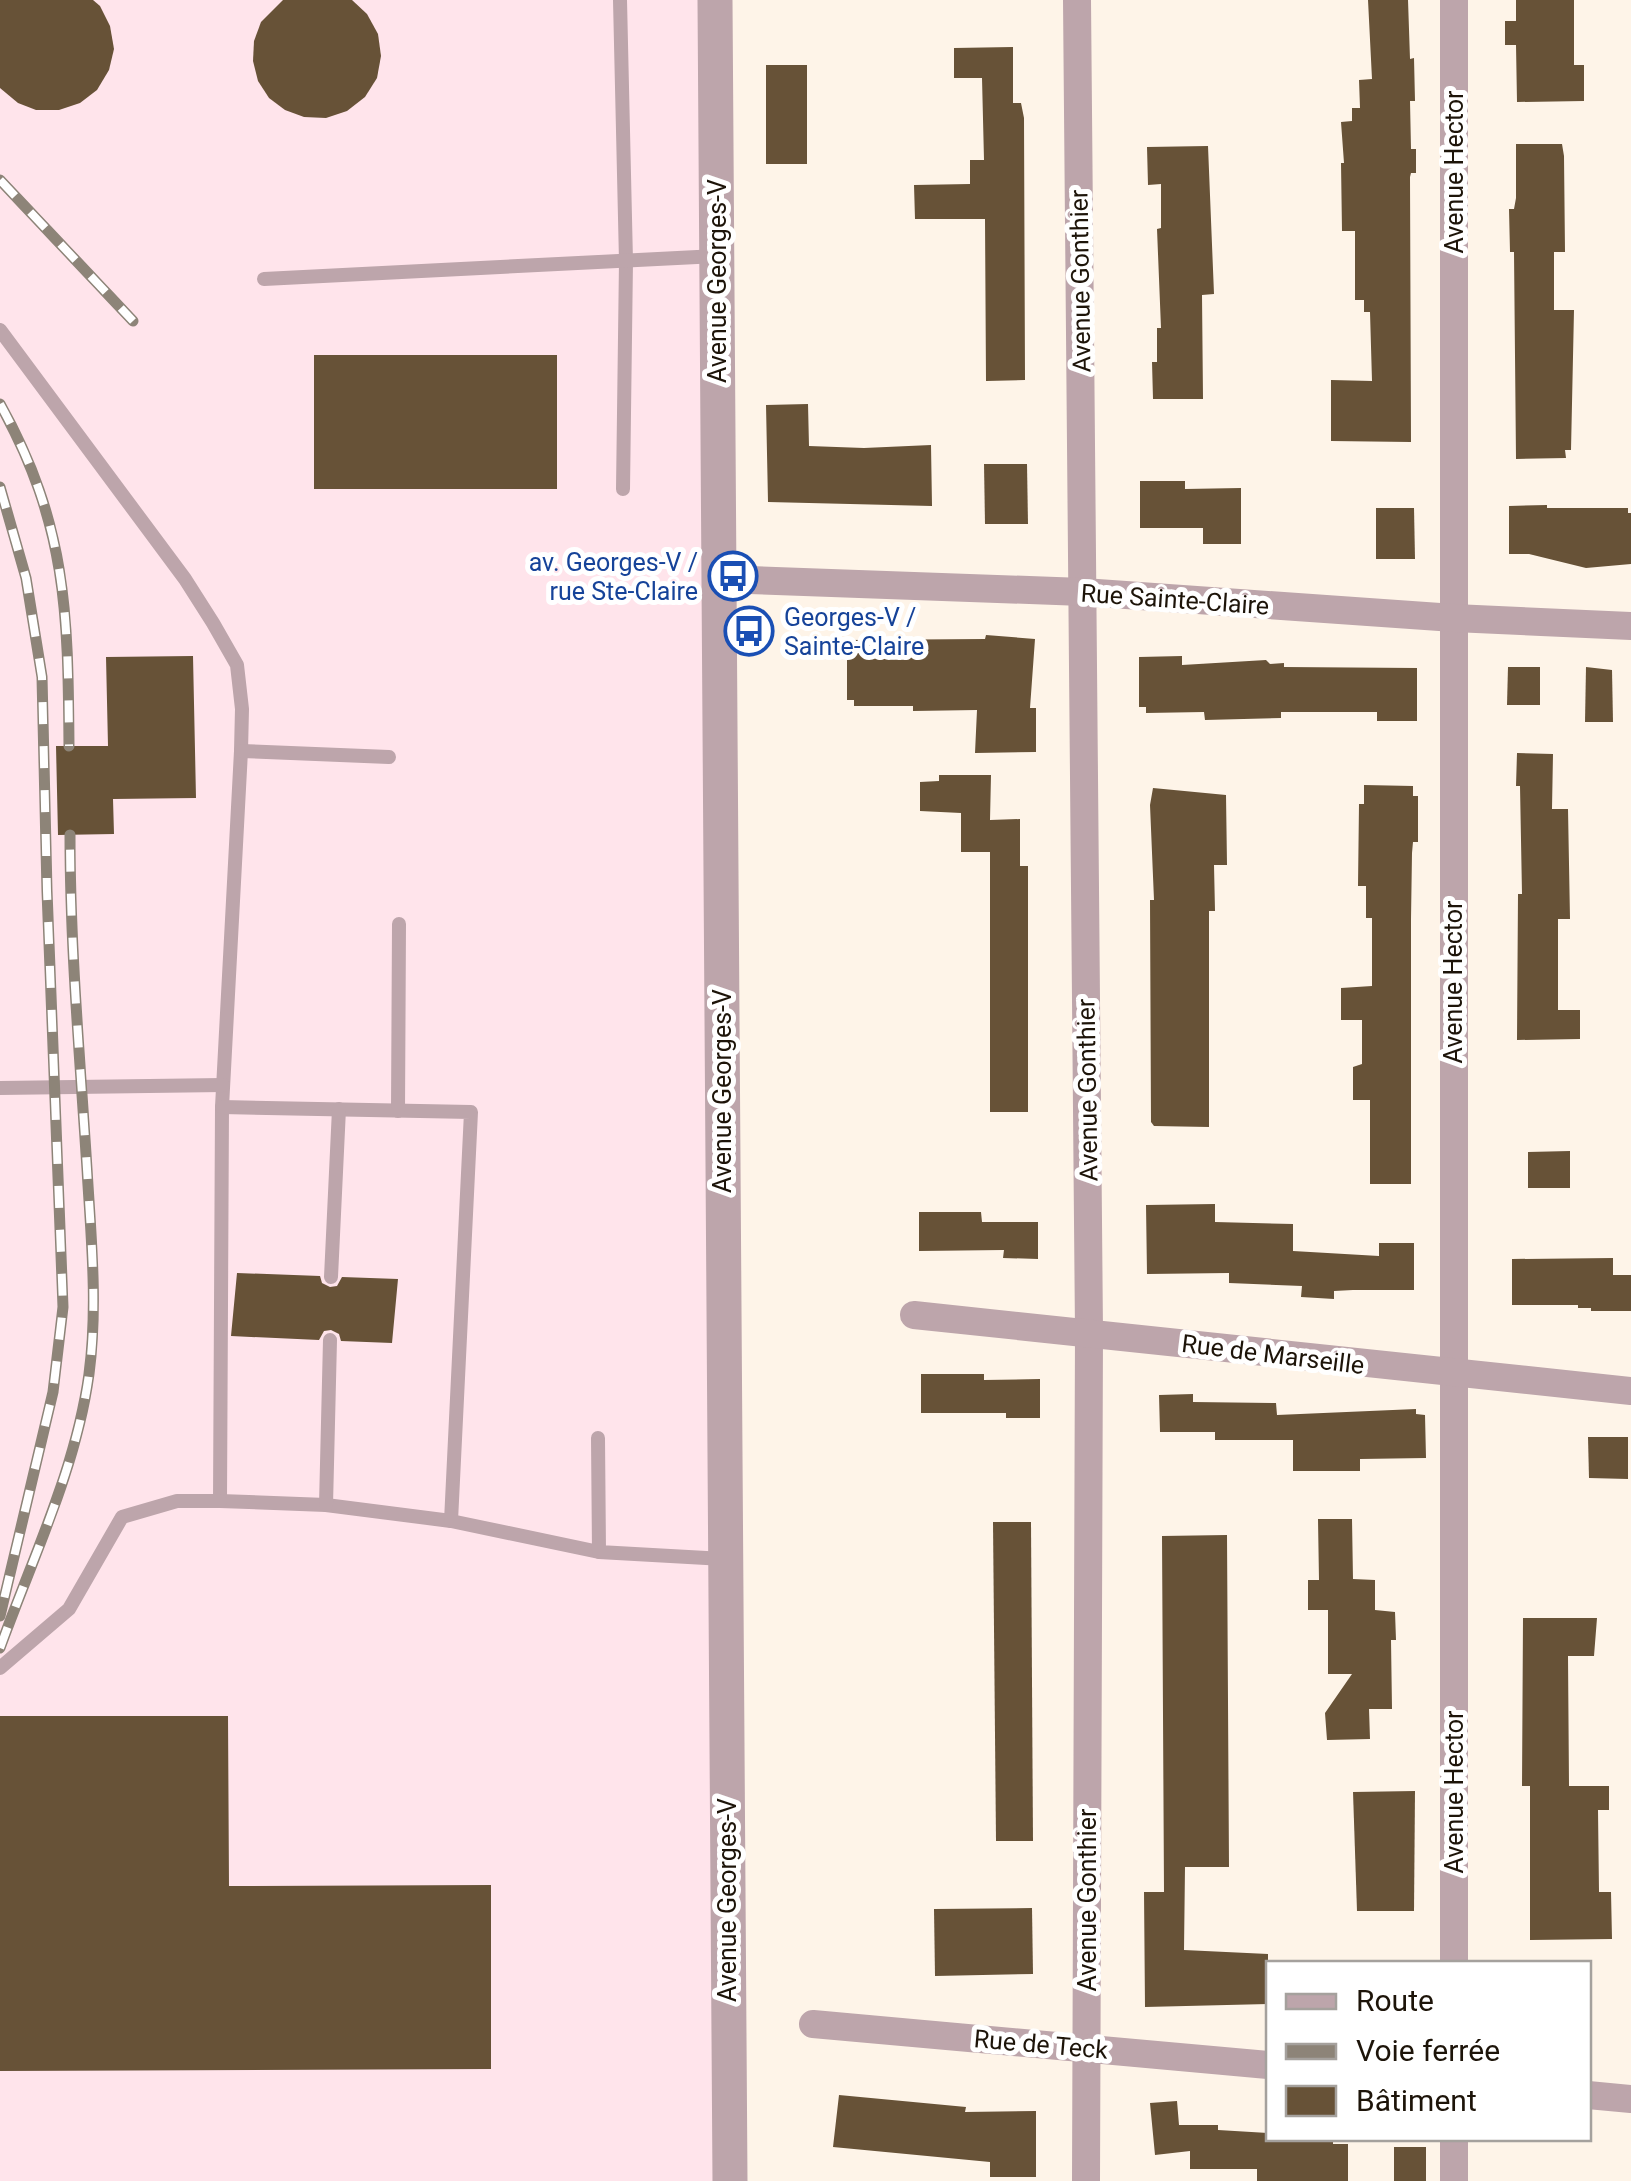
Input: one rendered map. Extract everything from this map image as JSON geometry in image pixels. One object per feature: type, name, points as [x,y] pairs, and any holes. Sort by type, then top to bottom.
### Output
[{"type":"street","name":"Avenue Georges-V","points":[[715,0],[730,2181]]},
{"type":"street","name":"Avenue Gonthier","points":[[1077,0],[1090,1332],[1086,2181]]},
{"type":"street","name":"Avenue Hector","points":[[1454,0],[1454,1961]]},
{"type":"street","name":"Rue Sainte-Claire","points":[[719,578],[1083,592],[1631,626]]},
{"type":"street","name":"Rue de Marseille","points":[[914,1316],[1631,1391]]},
{"type":"street","name":"Rue de Teck","points":[[813,2024],[1266,2065]]},
{"type":"street","points":[[1591,2095],[1631,2099]]},
{"type":"street","points":[[1454,2141],[1454,2181]]},
{"type":"lane","points":[[620,0],[626,260],[624,489]]},
{"type":"lane","points":[[264,279],[717,256]]},
{"type":"lane","points":[[0,330],[185,579],[237,665],[242,751],[222,1107],[220,1501]]},
{"type":"lane","points":[[242,751],[389,757]]},
{"type":"lane","points":[[398,1111],[399,924]]},
{"type":"lane","points":[[0,1088],[223,1085]]},
{"type":"lane","points":[[222,1107],[471,1112],[451,1521]]},
{"type":"lane","points":[[331,1276],[339,1110]]},
{"type":"lane","points":[[326,1506],[330,1340]]},
{"type":"lane","points":[[598,1438],[599,1552]]},
{"type":"lane","points":[[0,1668],[69,1609],[122,1517],[177,1501],[326,1506],[451,1521],[599,1552],[725,1559]]},
{"type":"shaded area","points":[[0,0],[704,0],[717,2181],[0,2181]]},
{"type":"building","points":[[0,0],[93,0],[100,6],[110,26],[114,49],[109,70],[97,90],[80,103],[59,110],[36,110],[18,103],[0,88]]},
{"type":"building","points":[[283,0],[352,0],[367,14],[378,34],[381,56],[377,78],[365,97],[347,111],[326,118],[304,117],[269,98],[258,81],[254,41],[261,22]]},
{"type":"building","points":[[1368,0],[1408,0],[1410,59],[1414,58],[1415,101],[1410,101],[1411,149],[1416,149],[1416,173],[1410,177],[1411,442],[1331,441],[1331,380],[1372,381],[1370,312],[1364,312],[1364,300],[1355,300],[1355,231],[1342,231],[1341,163],[1341,122],[1352,121],[1352,108],[1360,108],[1359,80],[1372,79]]},
{"type":"building","points":[[1516,0],[1574,0],[1574,65],[1584,65],[1584,101],[1517,102],[1516,45],[1505,45],[1505,21],[1516,21]]},
{"type":"building","points":[[1013,47],[1013,103],[1021,103],[1024,118],[1025,380],[986,381],[985,219],[915,219],[914,185],[970,184],[970,160],[984,160],[982,78],[954,78],[954,48]]},
{"type":"building","points":[[766,65],[807,65],[807,164],[766,164]]},
{"type":"building","points":[[1516,144],[1562,144],[1564,156],[1565,252],[1554,252],[1554,310],[1574,310],[1571,450],[1565,450],[1566,458],[1516,459],[1514,252],[1510,252],[1509,209],[1514,209],[1516,198]]},
{"type":"building","points":[[1208,146],[1214,294],[1202,295],[1203,399],[1153,399],[1152,362],[1157,362],[1157,328],[1161,328],[1157,229],[1161,228],[1161,184],[1148,185],[1147,147]]},
{"type":"building","points":[[314,355],[557,355],[557,489],[314,489]]},
{"type":"building","points":[[808,404],[809,446],[931,445],[932,506],[768,502],[766,405]]},
{"type":"building","points":[[984,464],[1027,464],[1028,524],[985,524]]},
{"type":"building","points":[[1140,481],[1185,481],[1185,489],[1241,488],[1241,544],[1203,544],[1203,528],[1140,528]]},
{"type":"building","points":[[1509,506],[1628,508],[1631,564],[1586,568],[1529,554],[1509,554]]},
{"type":"building","points":[[1376,508],[1414,508],[1415,559],[1376,559]]},
{"type":"building","points":[[986,635],[1035,639],[1030,708],[1036,708],[1036,752],[975,753],[977,710],[913,711],[913,706],[854,706],[854,700],[847,700],[847,640],[985,639]]},
{"type":"building","points":[[193,656],[196,798],[113,799],[114,834],[58,835],[56,746],[108,746],[106,657]]},
{"type":"building","points":[[1182,656],[1182,665],[1266,660],[1270,664],[1284,663],[1284,667],[1417,668],[1417,721],[1377,721],[1377,712],[1281,712],[1281,718],[1205,720],[1204,712],[1146,713],[1146,707],[1139,707],[1139,657]]},
{"type":"building","points":[[1508,667],[1540,667],[1540,705],[1507,705]]},
{"type":"building","points":[[1586,667],[1612,670],[1613,722],[1585,722]]},
{"type":"building","points":[[1517,753],[1553,754],[1552,809],[1568,809],[1570,919],[1558,919],[1558,1010],[1580,1010],[1580,1039],[1517,1040],[1518,894],[1522,894]]},
{"type":"building","points":[[939,775],[991,775],[990,820],[1020,819],[1020,866],[1028,866],[1028,1112],[990,1112],[990,852],[961,852],[961,813],[920,811],[920,782],[939,781]]},
{"type":"building","points":[[1364,785],[1413,786],[1413,796],[1418,796],[1418,842],[1413,842],[1412,853],[1411,1184],[1370,1184],[1370,1100],[1353,1100],[1353,1067],[1362,1064],[1362,1020],[1341,1020],[1341,988],[1372,986],[1372,918],[1366,918],[1366,886],[1358,886],[1359,804],[1364,804]]},
{"type":"building","points":[[1153,788],[1226,795],[1227,865],[1214,865],[1215,911],[1209,911],[1209,1127],[1154,1126],[1151,1122]]},
{"type":"building","points":[[1570,1151],[1570,1188],[1528,1188],[1528,1152]]},
{"type":"building","points":[[1215,1204],[1215,1222],[1293,1224],[1293,1251],[1379,1256],[1379,1243],[1414,1243],[1414,1290],[1334,1291],[1334,1299],[1301,1297],[1302,1286],[1229,1283],[1229,1273],[1147,1274],[1146,1205]]},
{"type":"building","points":[[919,1212],[981,1212],[982,1222],[1038,1222],[1038,1259],[1003,1258],[1004,1250],[919,1251]]},
{"type":"building","points":[[1613,1258],[1613,1275],[1631,1275],[1631,1311],[1591,1311],[1578,1305],[1512,1305],[1512,1259]]},
{"type":"building","points":[[237,1273],[320,1276],[322,1283],[330,1287],[337,1286],[342,1277],[398,1279],[392,1343],[341,1341],[339,1334],[331,1330],[324,1331],[319,1340],[231,1336]]},
{"type":"building","points":[[921,1374],[984,1374],[984,1380],[1040,1379],[1040,1418],[1006,1418],[1006,1413],[921,1413]]},
{"type":"building","points":[[1193,1394],[1193,1402],[1276,1403],[1277,1415],[1416,1409],[1416,1414],[1425,1415],[1426,1458],[1360,1459],[1360,1471],[1293,1471],[1293,1440],[1215,1440],[1215,1432],[1160,1432],[1159,1395]]},
{"type":"building","points":[[1588,1437],[1628,1437],[1628,1479],[1589,1478]]},
{"type":"building","points":[[1318,1519],[1352,1519],[1353,1579],[1375,1580],[1375,1610],[1395,1612],[1396,1640],[1391,1640],[1392,1709],[1369,1709],[1370,1739],[1327,1740],[1325,1713],[1352,1674],[1328,1674],[1328,1610],[1308,1610],[1308,1580],[1319,1580]]},
{"type":"building","points":[[993,1522],[1031,1522],[1033,1841],[996,1841]]},
{"type":"building","points":[[1227,1535],[1229,1867],[1185,1867],[1184,1950],[1268,1954],[1266,2004],[1145,2007],[1144,1892],[1164,1892],[1162,1536]]},
{"type":"building","points":[[1523,1618],[1597,1618],[1594,1656],[1568,1656],[1569,1786],[1609,1786],[1609,1810],[1598,1810],[1599,1892],[1611,1892],[1612,1939],[1530,1940],[1530,1786],[1522,1786]]},
{"type":"building","points":[[0,1716],[228,1716],[229,1886],[491,1885],[491,2069],[0,2071]]},
{"type":"building","points":[[1415,1791],[1414,1911],[1357,1911],[1353,1792]]},
{"type":"building","points":[[1032,1908],[1033,1974],[935,1976],[934,1909]]},
{"type":"building","points":[[839,2095],[966,2107],[965,2112],[1036,2111],[1036,2177],[990,2177],[990,2162],[833,2147]]},
{"type":"building","points":[[1177,2101],[1179,2125],[1218,2125],[1218,2130],[1266,2133],[1266,2141],[1348,2144],[1348,2181],[1257,2181],[1257,2169],[1190,2169],[1190,2151],[1155,2155],[1150,2103]]},
{"type":"building","points":[[1394,2147],[1426,2147],[1426,2181],[1394,2181]]},
{"type":"railway","points":[[0,180],[133,321]]},
{"type":"railway","points":[[0,404],[22,448],[51,530],[64,611],[69,746]]},
{"type":"railway","points":[[0,487],[26,578],[42,677],[63,1307],[53,1392],[0,1616]]},
{"type":"railway","points":[[0,1648],[64,1479],[83,1409],[92,1348],[93,1272],[70,835]]},
{"type":"place","name":"av. Georges-V / rue Ste-Claire","points":[[733,576]]},
{"type":"place","name":"Georges-V / Sainte-Claire","points":[[749,631]]}]
